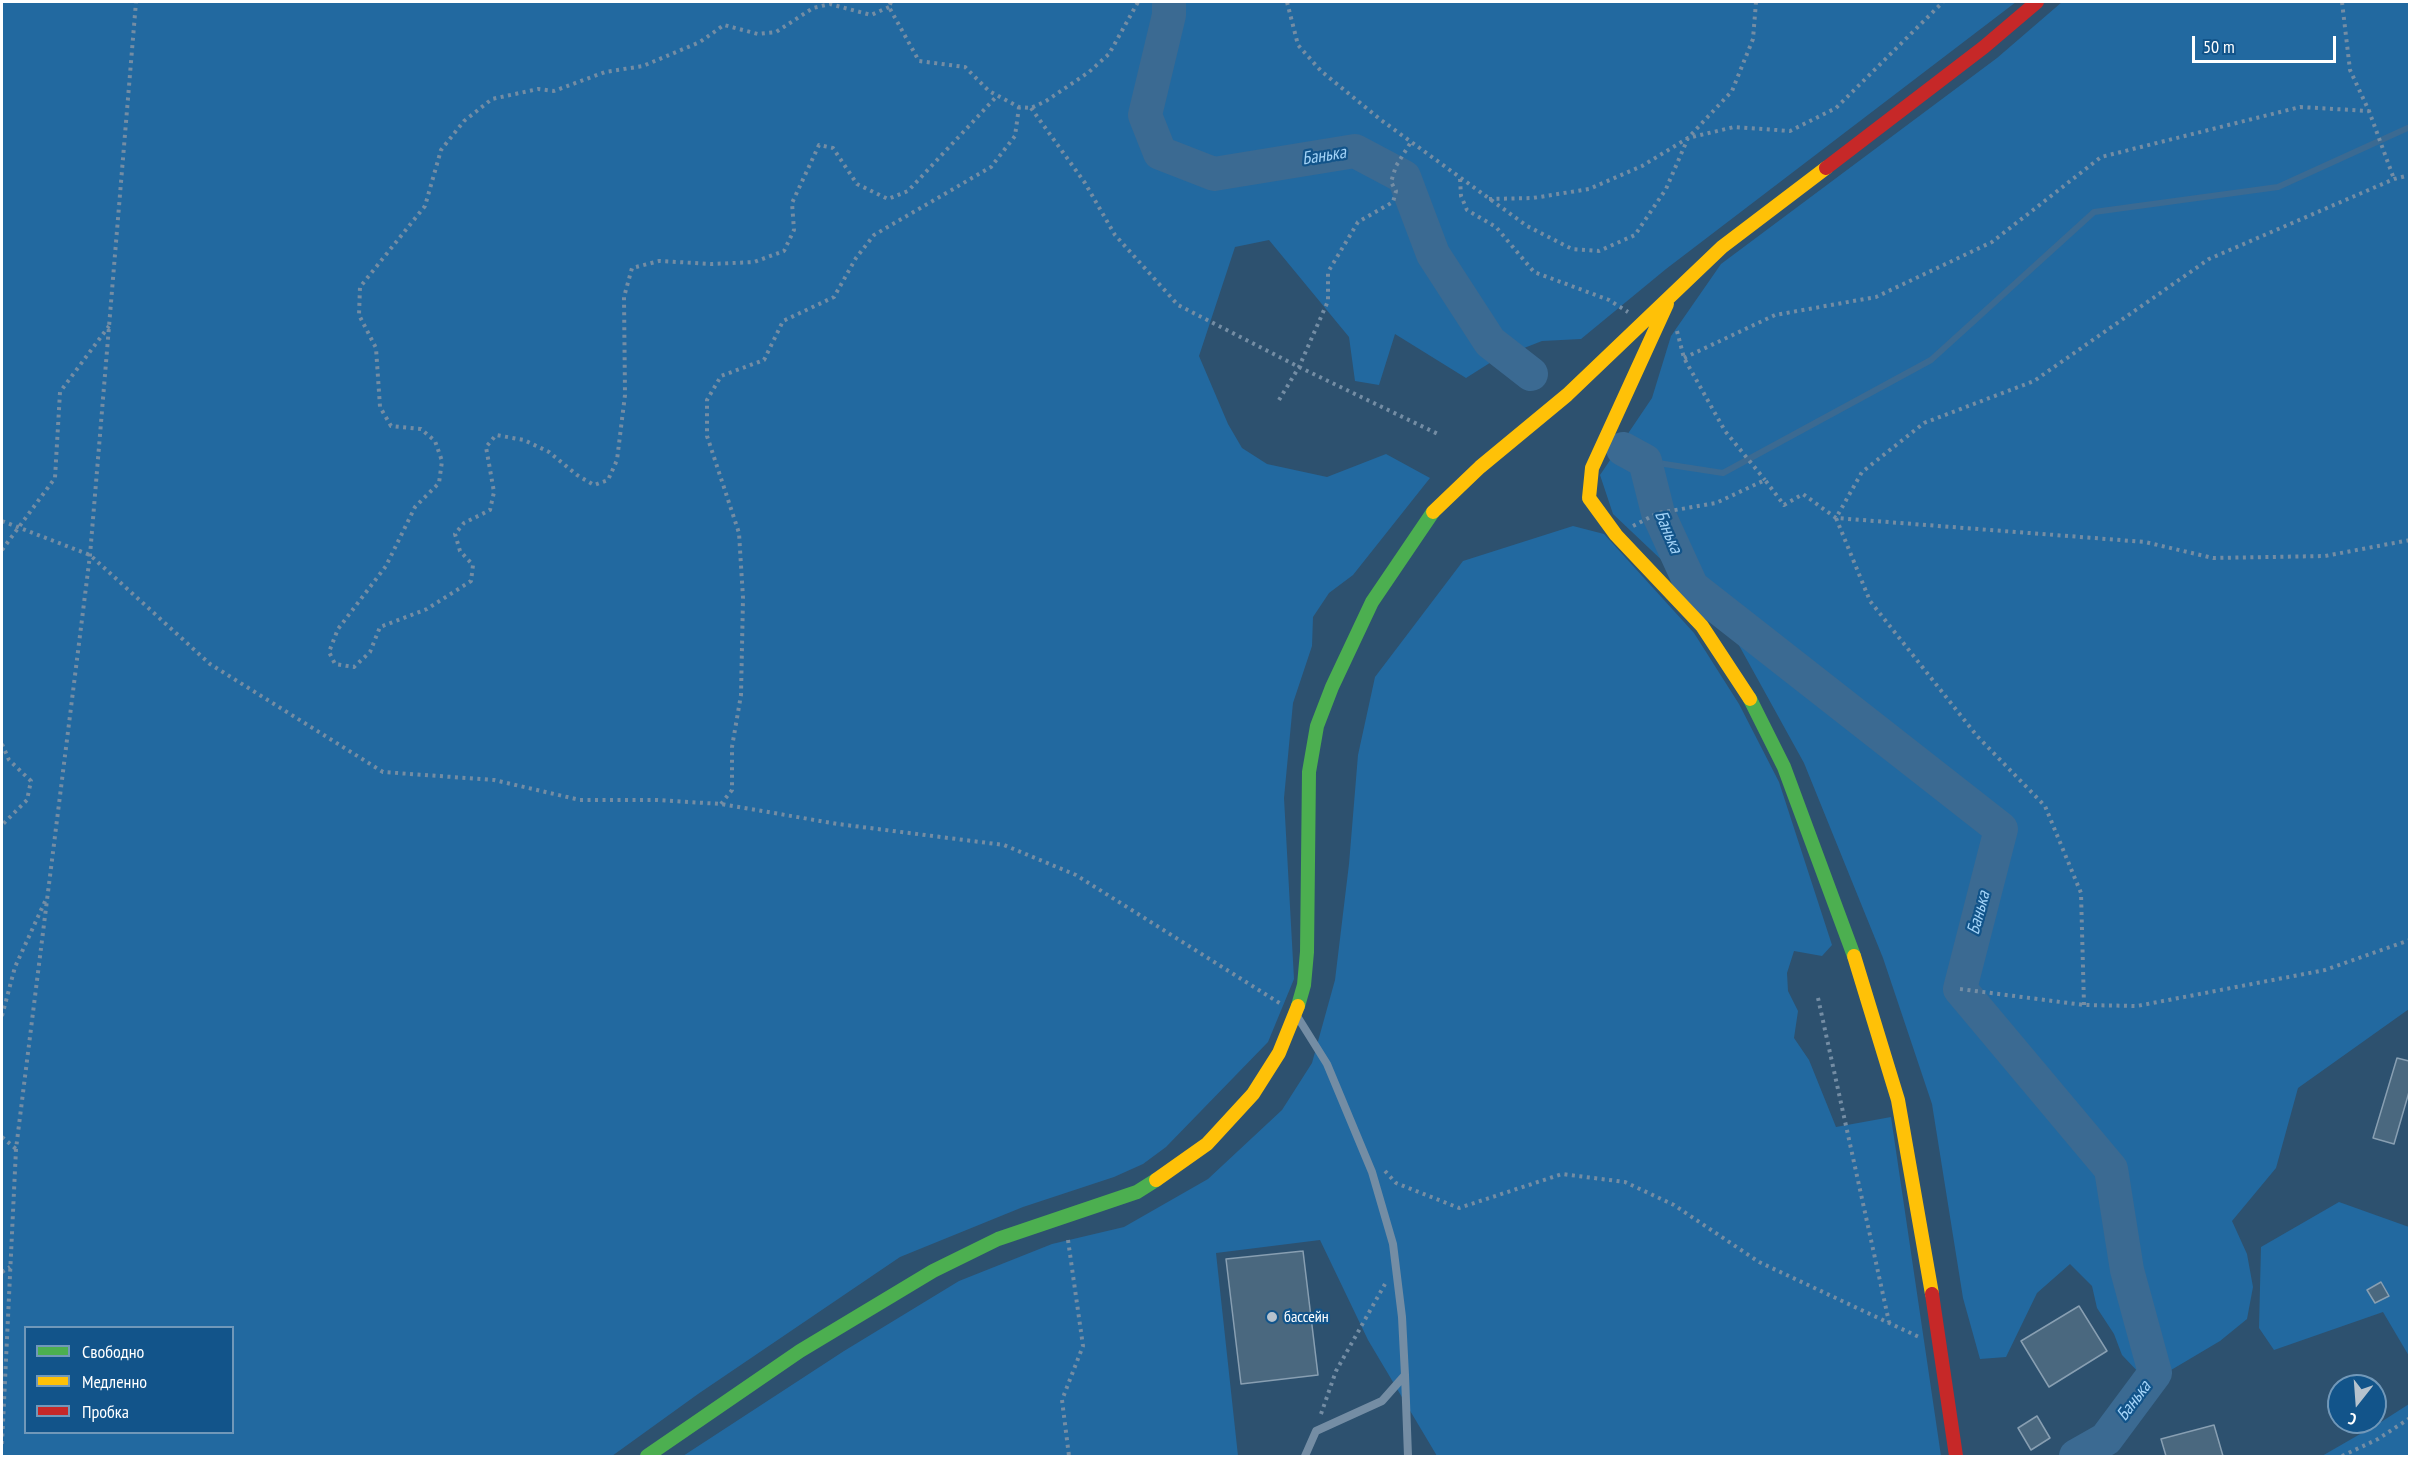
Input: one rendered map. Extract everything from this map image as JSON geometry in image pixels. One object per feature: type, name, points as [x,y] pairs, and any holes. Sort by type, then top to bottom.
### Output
[{"type":"street","points":[[647,1456],[800,1351],[933,1271],[998,1239],[1137,1192],[1174,1170],[1207,1144],[1253,1094],[1279,1053],[1296,1015],[1304,985],[1307,952],[1309,772],[1317,726],[1332,687],[1372,602],[1436,508],[1480,467],[1567,395],[1722,247],[1984,47],[2037,2]]},
{"type":"street","points":[[1670,298],[1592,468],[1588,487],[1589,498],[1616,535],[1702,626],[1744,686],[1784,767],[1850,944],[1898,1100],[1941,1348],[1956,1456]]},
{"type":"lane","points":[[1296,1015],[1327,1064],[1372,1172],[1393,1244],[1405,1375],[1408,1456]]},
{"type":"lane","points":[[1305,1456],[1316,1431],[1382,1401],[1405,1375]]},
{"type":"path","points":[[2,1444],[16,1149],[90,555],[136,2]]},
{"type":"path","points":[[891,2],[889,7],[871,15],[830,4],[813,8],[776,32],[758,34],[724,25],[700,42],[643,66],[605,72],[554,91],[538,89],[492,99],[464,121],[441,150],[425,206],[360,287],[359,315],[376,348],[380,407],[391,426],[421,429],[435,441],[442,461],[440,483],[415,507],[386,566],[338,629],[329,652],[334,664],[354,667],[370,652],[380,627],[427,609],[471,581],[473,565],[460,551],[455,534],[464,523],[490,510],[494,492],[486,447],[496,435],[524,440],[549,452],[577,475],[594,484],[608,480],[616,460],[625,395],[624,297],[632,268],[659,261],[712,264],[754,262],[784,251],[794,230],[792,203],[819,145],[833,148],[857,184],[888,199],[908,191],[997,96]]},
{"type":"path","points":[[889,7],[919,61],[964,67],[997,96],[1018,107],[1031,108],[1046,101],[1089,72],[1109,54],[1138,2]]},
{"type":"path","points":[[1287,2],[1298,45],[1321,71],[1488,199],[1527,226],[1572,249],[1599,251],[1635,235],[1666,189],[1688,138]]},
{"type":"path","points":[[1488,199],[1533,198],[1589,189],[1642,166],[1688,138],[1732,91],[1753,39],[1756,2]]},
{"type":"path","points":[[1688,138],[1734,127],[1790,131],[1836,108],[1944,2]]},
{"type":"path","points":[[2342,2],[2349,70],[2370,111],[2394,179]]},
{"type":"path","points":[[721,804],[732,790],[732,747],[741,695],[743,598],[740,532],[707,436],[707,400],[721,376],[764,360],[783,321],[834,297],[856,258],[874,235],[991,167],[1015,136],[1018,107]]},
{"type":"path","points":[[1684,358],[1774,315],[1876,297],[1992,242],[2101,157],[2300,107],[2370,111]]},
{"type":"path","points":[[1031,108],[1084,183],[1115,235],[1178,305],[1440,435]]},
{"type":"path","points":[[1279,400],[1299,367],[1328,301],[1328,272],[1358,222],[1393,202],[1396,191],[1391,182],[1396,166],[1411,142]]},
{"type":"path","points":[[1836,518],[1862,472],[1924,423],[2034,381],[2209,259],[2394,179],[2409,175]]},
{"type":"path","points":[[1460,178],[1461,196],[1467,210],[1496,227],[1534,272],[1609,300],[1643,322]]},
{"type":"path","points":[[2,550],[55,478],[60,392],[109,326]]},
{"type":"path","points":[[1677,328],[1684,358],[1725,432],[1784,505],[1803,494],[1836,518],[2145,542],[2213,558],[2325,556],[2409,540]]},
{"type":"path","points":[[1616,535],[1658,513],[1716,503],[1765,480]]},
{"type":"path","points":[[1836,518],[1870,601],[1977,736],[2045,806],[2081,893],[2084,1005]]},
{"type":"path","points":[[2,521],[90,555],[210,664],[382,772],[494,780],[580,800],[657,800],[721,804],[838,824],[1004,845],[1076,875],[1246,980],[1296,1015]]},
{"type":"path","points":[[2,744],[9,760],[31,782],[27,800],[2,825]]},
{"type":"path","points":[[2,1016],[15,967],[48,894]]},
{"type":"path","points":[[1960,989],[2084,1005],[2137,1006],[2325,970],[2409,940]]},
{"type":"path","points":[[1818,998],[1889,1323]]},
{"type":"path","points":[[2,1137],[16,1149]]},
{"type":"path","points":[[1372,1172],[1386,1170],[1396,1183],[1459,1208],[1562,1174],[1625,1182],[1674,1205],[1759,1262],[1941,1348]]},
{"type":"path","points":[[1068,1240],[1083,1346],[1062,1400],[1069,1456]]},
{"type":"path","points":[[1316,1431],[1336,1371],[1396,1265]]},
{"type":"path","points":[[2,1272],[10,1267]]},
{"type":"path","points":[[2342,1456],[2378,1440],[2409,1418]]},
{"type":"shaded area","points":[[2,2],[2016,2],[1666,269],[1581,339],[1542,341],[1496,359],[1466,378],[1395,334],[1379,385],[1355,381],[1349,337],[1269,240],[1235,247],[1199,356],[1228,424],[1242,448],[1267,464],[1327,477],[1386,454],[1430,478],[1353,575],[1329,593],[1313,617],[1312,646],[1293,703],[1284,798],[1294,979],[1268,1042],[1166,1147],[1143,1164],[1114,1177],[1023,1207],[900,1257],[698,1394],[612,1456],[2,1456]]},
{"type":"shaded area","points":[[2062,2],[2409,2],[2409,1009],[2298,1088],[2276,1168],[2232,1221],[2247,1254],[2253,1287],[2247,1319],[2220,1341],[2161,1376],[2143,1377],[2122,1355],[2114,1334],[2097,1308],[2092,1286],[2070,1264],[2037,1293],[2006,1357],[1980,1359],[1963,1298],[1932,1104],[1883,958],[1804,763],[1725,620],[1613,514],[1600,475],[1652,398],[1671,336],[1721,264],[1997,58]]},
{"type":"shaded area","points":[[1573,526],[1604,534],[1694,633],[1739,704],[1779,782],[1832,945],[1822,956],[1794,951],[1787,973],[1788,991],[1798,1011],[1794,1038],[1809,1060],[1836,1127],[1891,1117],[1941,1456],[1437,1456],[1368,1340],[1320,1240],[1216,1253],[1238,1456],[683,1456],[844,1351],[959,1281],[1052,1244],[1124,1227],[1208,1179],[1282,1110],[1312,1063],[1335,980],[1349,864],[1358,755],[1375,677],[1463,561]]},
{"type":"shaded area","points":[[2339,1202],[2409,1227],[2409,1356],[2383,1312],[2274,1350],[2259,1328],[2261,1247]]},
{"type":"shaded area","points":[[2409,1404],[2409,1456],[2322,1456],[2360,1434],[2387,1434],[2387,1418]]},
{"type":"building","points":[[2397,1058],[2409,1061],[2409,1092],[2394,1144],[2373,1138]]},
{"type":"building","name":"бассейн","points":[[1303,1251],[1318,1375],[1241,1384],[1226,1259]]},
{"type":"building","points":[[2381,1282],[2389,1296],[2375,1303],[2367,1290]]},
{"type":"building","points":[[2079,1306],[2107,1351],[2049,1387],[2021,1341]]},
{"type":"building","points":[[2037,1416],[2050,1438],[2031,1450],[2018,1428]]},
{"type":"building","points":[[2214,1425],[2223,1456],[2166,1456],[2161,1439]]},
{"type":"waterway","name":"Банька","points":[[1169,2],[1169,15],[1145,115],[1160,153],[1214,174],[1355,151],[1404,177],[1433,254],[1490,342],[1531,374]]},
{"type":"waterway","points":[[1645,461],[1723,473],[1931,360],[2094,212],[2278,187],[2410,127]]},
{"type":"waterway","name":"Банька","points":[[1623,449],[1645,461],[1658,513],[1692,587],[2001,829],[1960,989],[2111,1169],[2127,1270],[2155,1373],[2106,1439],[2076,1456]]},
{"type":"traffic: fast","points":[[1298,1006],[1304,985],[1307,952],[1309,772],[1317,726],[1332,687],[1372,602],[1433,512]]},
{"type":"traffic: fast","points":[[1750,699],[1784,767],[1854,956]]},
{"type":"traffic: fast","points":[[647,1456],[800,1351],[933,1271],[998,1239],[1137,1192],[1156,1180]]},
{"type":"traffic: slow","points":[[1433,512],[1480,467],[1567,395],[1722,247],[1826,168]]},
{"type":"traffic: slow","points":[[1667,304],[1592,468],[1589,498],[1616,535],[1702,626],[1750,699]]},
{"type":"traffic: slow","points":[[1854,956],[1898,1100],[1932,1294]]},
{"type":"traffic: slow","points":[[1156,1180],[1207,1144],[1253,1094],[1279,1053],[1298,1006]]},
{"type":"traffic: jam","points":[[1826,168],[1984,47],[2037,2]]},
{"type":"traffic: jam","points":[[1932,1294],[1956,1456]]},
{"type":"place","name":"бассейн","points":[[1272,1317]]}]
